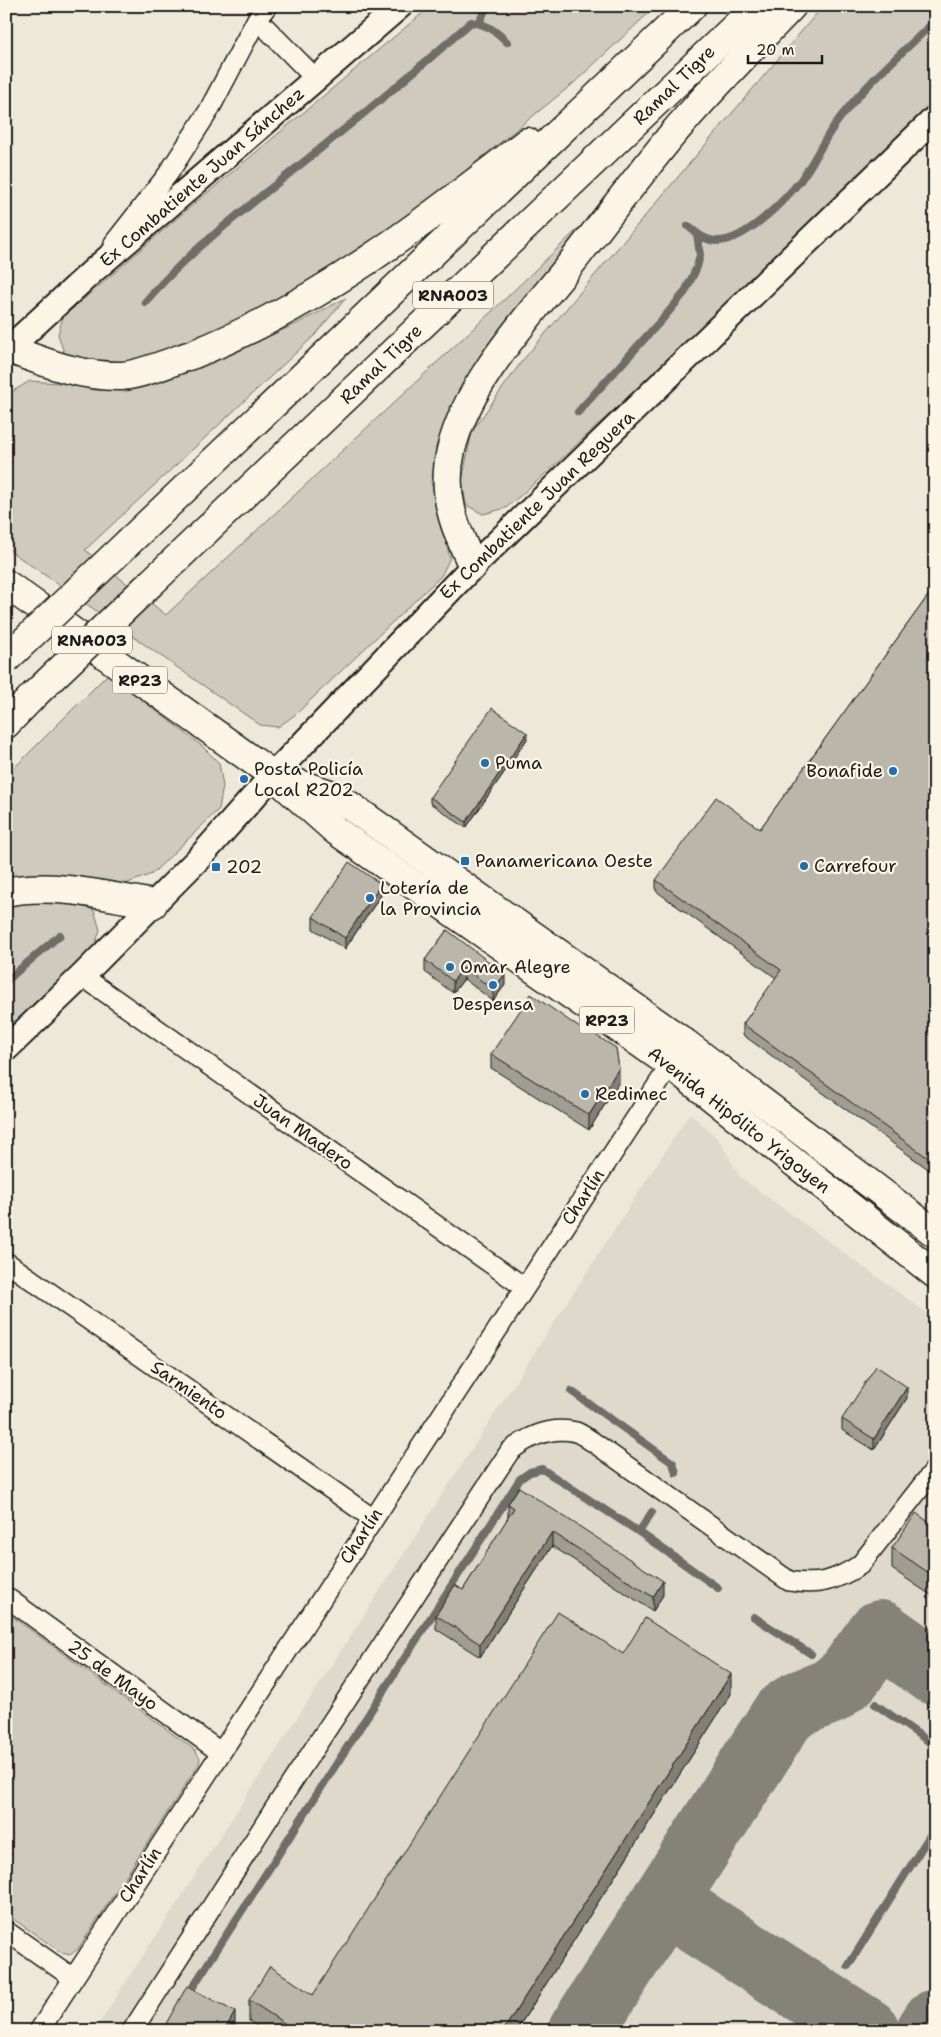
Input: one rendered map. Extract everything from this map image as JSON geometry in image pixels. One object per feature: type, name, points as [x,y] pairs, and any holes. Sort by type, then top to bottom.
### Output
[{"type":"main road","name":"RNA003","points":[[6,659],[692,6]]},
{"type":"main road","name":"Ramal Tigre","points":[[6,724],[150,584],[757,6]]},
{"type":"main road","points":[[473,566],[457,531],[448,501],[451,451],[459,424],[470,399],[493,364],[537,305],[672,135],[792,6]]},
{"type":"main road","points":[[8,350],[61,369],[95,376],[124,376],[174,362],[216,345],[270,319],[331,284],[385,249],[510,156],[660,37]]},
{"type":"main road","name":"Avenida Hipólito Yrigoyen","points":[[6,584],[273,775],[335,830],[678,1054],[935,1233]]},
{"type":"main road","points":[[6,892],[53,889],[153,904]]},
{"type":"main road","name":"Avenida Hipólito Yrigoyen","points":[[678,1054],[935,1274]]},
{"type":"street","name":"Ex Combatiente Juan Sánchez","points":[[8,350],[94,270],[400,6]]},
{"type":"street","points":[[94,270],[168,174],[208,112],[262,13],[316,79]]},
{"type":"street","name":"Ex Combatiente Juan Reguera","points":[[6,1049],[82,976],[201,856],[273,775],[473,566],[935,118]]},
{"type":"street","name":"Juan Madero","points":[[82,976],[524,1287]]},
{"type":"street","name":"Charlín","points":[[39,2031],[372,1518],[678,1054]]},
{"type":"street","name":"Sarmiento","points":[[6,1262],[372,1518]]},
{"type":"street","points":[[132,2031],[275,1808],[510,1452],[526,1439],[546,1432],[576,1432],[601,1447],[789,1581],[806,1584],[824,1582],[843,1576],[860,1565],[935,1469]]},
{"type":"street","name":"25 de Mayo","points":[[6,1597],[220,1752]]},
{"type":"street","points":[[6,1932],[72,1978]]},
{"type":"shaded area","points":[[431,6],[656,6],[575,82],[449,184],[356,255],[276,306],[121,369],[65,356],[58,334],[63,317],[182,214]]},
{"type":"shaded area","points":[[823,6],[935,6],[935,111],[543,476],[506,508],[483,514],[466,505],[462,481],[472,431],[522,361]]},
{"type":"shaded area","points":[[641,168],[441,440],[431,482],[450,558],[441,576],[296,714],[278,727],[260,725],[6,548],[6,395],[30,381],[129,388],[191,370],[296,324],[346,298],[315,335],[85,550],[166,615],[505,299]]},
{"type":"shaded area","points":[[108,674],[201,745],[219,763],[223,786],[219,809],[152,874],[120,886],[6,880],[6,776]]},
{"type":"shaded area","points":[[37,899],[66,902],[94,910],[100,930],[94,948],[6,1036],[6,907]]},
{"type":"shaded area","points":[[690,1113],[719,1140],[740,1177],[935,1319],[935,2031],[94,2031]]},
{"type":"shaded area","points":[[6,1612],[195,1750],[200,1758],[199,1764],[78,1949],[70,1955],[62,1953],[6,1914]]},
{"type":"building","name":"Carrefour","points":[[935,586],[935,1163],[743,1024],[781,970],[656,880],[716,797],[760,829]]},
{"type":"building","name":"Puma","points":[[492,708],[527,733],[466,822],[430,797]]},
{"type":"building","points":[[349,862],[381,884],[345,938],[313,917]]},
{"type":"building","points":[[447,930],[505,974],[493,990],[464,967],[453,981],[425,960]]},
{"type":"building","points":[[531,994],[587,1033],[589,1031],[616,1048],[619,1068],[589,1115],[491,1054]]},
{"type":"building","points":[[876,1366],[907,1387],[874,1439],[842,1419]]},
{"type":"building","points":[[519,1487],[663,1581],[653,1597],[552,1532],[480,1644],[436,1615],[455,1585],[463,1590],[514,1508],[508,1504]]},
{"type":"building","points":[[916,1513],[933,1525],[935,1522],[935,1577],[892,1548]]},
{"type":"building","points":[[558,1612],[623,1654],[645,1618],[731,1674],[503,2031],[284,2031],[287,2025],[249,2000],[270,1966],[313,1995]]},
{"type":"building","points":[[187,1986],[235,2012],[224,2031],[162,2031]]},
{"type":"waterway","points":[[479,23],[487,6]]},
{"type":"waterway","points":[[688,226],[710,240],[729,239],[752,227],[774,209],[800,181],[825,139],[844,112],[935,21]]},
{"type":"waterway","points":[[145,302],[196,250],[381,99],[471,22],[482,24],[507,42]]},
{"type":"waterway","points":[[578,412],[685,292],[697,267],[700,255],[697,234]]},
{"type":"waterway","points":[[6,981],[60,935]]},
{"type":"waterway","points":[[571,1391],[673,1463],[676,1473]]},
{"type":"waterway","points":[[187,1996],[520,1479],[530,1472],[542,1469],[639,1532],[718,1588]]},
{"type":"waterway","points":[[639,1532],[652,1512]]},
{"type":"waterway","points":[[754,1617],[811,1654]]},
{"type":"waterway","points":[[875,1704],[935,1746]]},
{"type":"waterway","points":[[848,1966],[935,1827]]},
{"type":"taxiway","points":[[581,2031],[784,1714],[798,1704],[831,1691],[849,1676],[880,1633],[935,1672]]},
{"type":"taxiway","points":[[664,1901],[867,2031]]},
{"type":"taxiway","points":[[929,2031],[935,2022]]},
{"type":"place","name":"Puma","points":[[485,763]]},
{"type":"place","name":"Bonafide","points":[[893,771]]},
{"type":"place","name":"Posta Policía Local R202","points":[[244,779]]},
{"type":"place","name":"Panamericana Oeste","points":[[465,861]]},
{"type":"place","name":"Carrefour","points":[[804,866]]},
{"type":"place","name":"202","points":[[216,867]]},
{"type":"place","name":"Lotería de la Provincia","points":[[370,898]]},
{"type":"place","name":"Omar Alegre","points":[[450,967]]},
{"type":"place","name":"Despensa","points":[[493,985]]},
{"type":"place","name":"Redimec","points":[[585,1094]]}]
